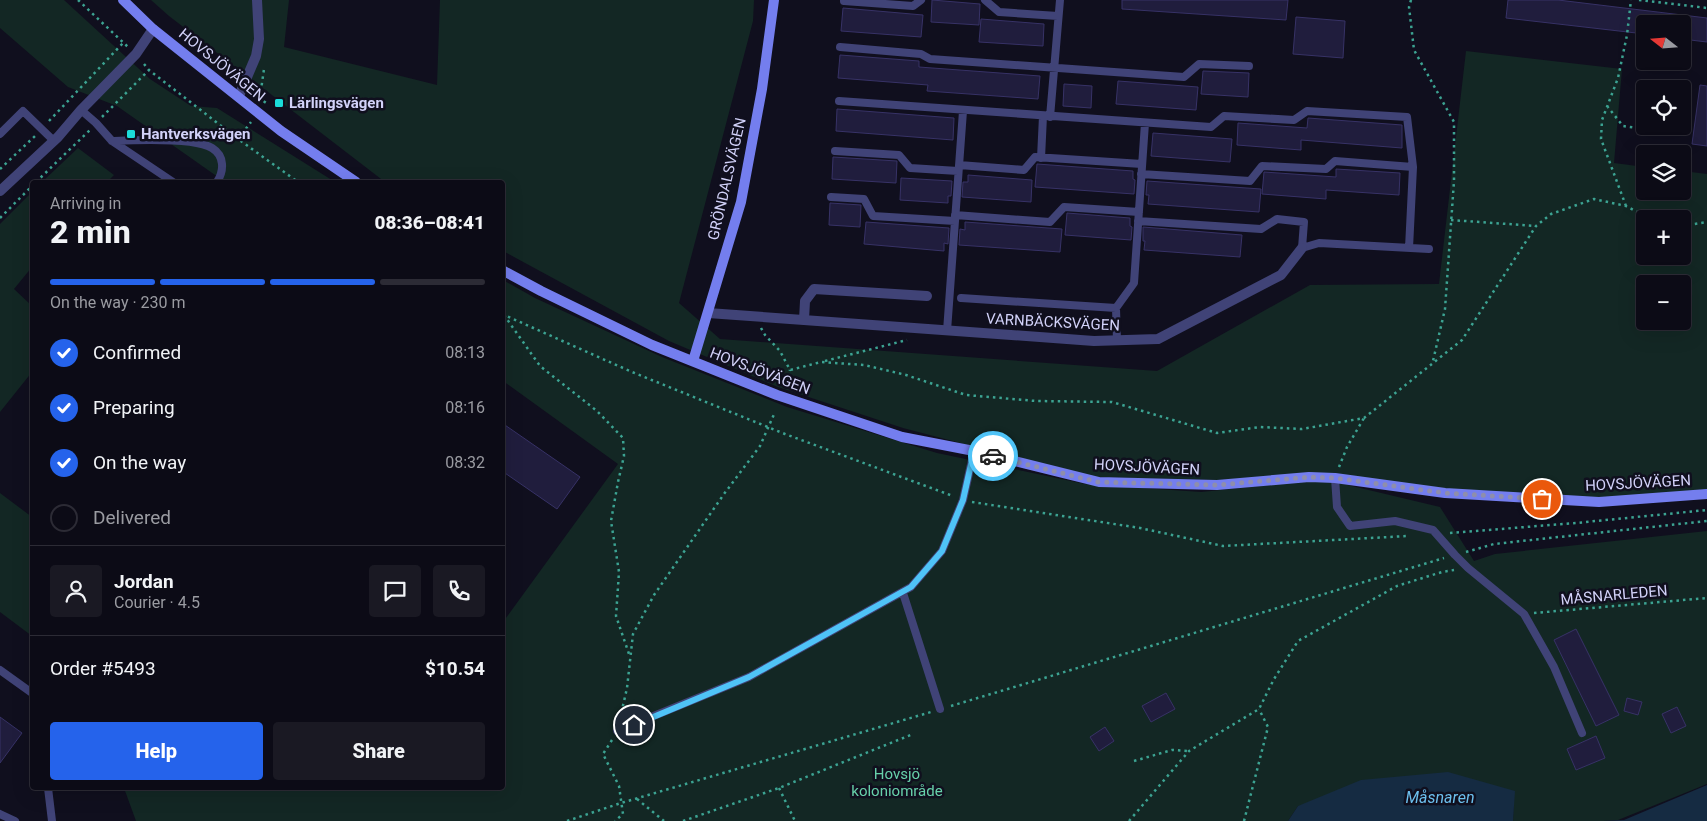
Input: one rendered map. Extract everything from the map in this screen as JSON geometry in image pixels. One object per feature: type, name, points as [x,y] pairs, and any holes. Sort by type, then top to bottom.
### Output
[{"type":"street","name":"HOVSJÖVÄGEN","points":[[123,0],[153,29],[281,131],[353,180]]},
{"type":"street","points":[[239,96],[256,56],[259,39],[257,0]]},
{"type":"street","name":"GRÖNDALSVÄGEN","points":[[693,361],[740,202],[762,89],[774,0]]},
{"type":"street","points":[[0,191],[54,141],[81,110],[136,54],[153,29]]},
{"type":"street","name":"VARNBÄCKSVÄGEN","points":[[708,313],[1094,341],[1158,339],[1281,275],[1302,248]]},
{"type":"street","name":"HOVSJÖVÄGEN","points":[[505,272],[643,341],[777,395],[902,437],[974,451],[1098,482],[1217,485],[1309,477],[1335,478],[1445,493],[1599,502],[1707,494]]},
{"type":"street","points":[[804,320],[805,301],[814,289],[927,296]]},
{"type":"lane","points":[[844,1],[913,6],[921,0]]},
{"type":"lane","points":[[985,0],[999,12],[1058,16]]},
{"type":"lane","points":[[1041,158],[1054,68],[1060,0]]},
{"type":"lane","points":[[840,47],[921,54],[930,58],[1184,77],[1199,64],[1249,66]]},
{"type":"lane","points":[[839,102],[1211,127],[1224,116],[1294,120],[1307,110],[1407,117],[1413,167],[1409,248]]},
{"type":"lane","points":[[81,110],[112,141],[170,180]]},
{"type":"lane","points":[[947,330],[962,110]]},
{"type":"lane","points":[[0,134],[22,111],[54,141]]},
{"type":"lane","points":[[1117,341],[1116,308],[1134,283],[1145,123]]},
{"type":"lane","points":[[112,141],[152,140],[190,142],[212,148],[220,157],[223,165],[218,180]]},
{"type":"lane","points":[[835,151],[899,156],[910,168],[1024,170],[1036,157],[1142,164]]},
{"type":"lane","points":[[1141,174],[1250,181],[1262,166],[1326,169],[1335,161],[1413,167]]},
{"type":"lane","points":[[831,196],[864,199],[873,216],[1050,222],[1064,207],[1139,212]]},
{"type":"lane","points":[[1138,221],[1261,229],[1277,219],[1304,222],[1302,248],[1319,243],[1430,249]]},
{"type":"lane","points":[[960,298],[1116,308]]},
{"type":"lane","points":[[617,732],[749,677],[911,587],[942,551],[963,500],[974,451]]},
{"type":"lane","points":[[1335,478],[1337,507],[1350,526],[1395,521],[1433,530],[1468,568],[1524,614],[1554,667],[1582,733]]},
{"type":"lane","points":[[903,593],[940,709]]},
{"type":"lane","points":[[0,670],[30,692]]},
{"type":"lane","points":[[48,790],[52,821]]},
{"type":"lane","points":[[0,814],[15,821]]},
{"type":"path","points":[[78,0],[136,54]]},
{"type":"path","points":[[1411,0],[1409,7],[1414,50],[1454,122],[1454,181],[1444,309],[1432,363]]},
{"type":"path","points":[[1626,206],[1600,139],[1602,120],[1618,78],[1627,35],[1631,0]]},
{"type":"path","points":[[1639,0],[1707,8]]},
{"type":"path","points":[[0,170],[42,130],[123,43]]},
{"type":"path","points":[[148,70],[295,180]]},
{"type":"path","points":[[1607,106],[1623,126],[1636,128]]},
{"type":"path","points":[[0,218],[30,188]]},
{"type":"path","points":[[1335,478],[1347,447],[1364,418],[1462,340],[1536,226],[1550,214],[1594,199],[1626,206],[1636,211]]},
{"type":"path","points":[[1451,220],[1536,226]]},
{"type":"path","points":[[1691,225],[1707,222]]},
{"type":"path","points":[[754,316],[765,335],[780,351],[790,370],[785,383]]},
{"type":"path","points":[[505,317],[540,366],[598,411],[623,438],[624,456],[611,521],[619,572],[616,616],[630,655]]},
{"type":"path","points":[[790,370],[908,340]]},
{"type":"path","points":[[821,362],[864,365],[906,375],[966,395],[1036,401],[1112,402],[1217,433],[1260,427],[1302,429],[1364,418]]},
{"type":"path","points":[[615,821],[623,814],[619,786],[603,754],[617,732],[627,688],[633,634],[654,595],[724,494],[760,446],[775,412]]},
{"type":"path","points":[[567,821],[1494,544],[1707,521]]},
{"type":"path","points":[[1129,821],[1189,751],[1259,709],[1274,679],[1298,641],[1397,586],[1442,572],[1468,568]]},
{"type":"path","name":"MÅSNARLEDEN","points":[[1524,614],[1707,598]]},
{"type":"path","points":[[1244,821],[1268,727],[1259,709]]},
{"type":"path","points":[[683,821],[778,788],[913,734]]},
{"type":"path","points":[[1134,761],[1172,750],[1189,751]]},
{"type":"path","points":[[778,788],[794,821]]},
{"type":"path","points":[[637,799],[664,821]]},
{"type":"green space","points":[[0,0],[64,0],[150,79],[191,106],[217,108],[332,180],[222,180],[117,106],[68,87],[0,28]]},
{"type":"green space","points":[[151,0],[289,0],[284,47],[437,85],[440,0],[754,0],[753,21],[679,303],[720,339],[1157,371],[1310,285],[1439,284],[1466,51],[1622,69],[1614,163],[1636,166],[1636,200],[1691,200],[1691,172],[1707,174],[1707,492],[1600,498],[1449,490],[1312,475],[1217,480],[1091,477],[903,428],[778,387],[669,341],[505,252],[505,180],[382,180],[169,16]]},
{"type":"green space","points":[[78,148],[114,175],[109,180],[44,180]]},
{"type":"green space","points":[[30,194],[30,269],[14,289],[30,304],[30,374],[0,412],[0,224]]},
{"type":"green space","name":"Hovsjö koloniområde","points":[[505,281],[535,298],[662,357],[787,407],[937,453],[1085,484],[1201,492],[1311,481],[1335,482],[1440,507],[1474,561],[1495,554],[1707,531],[1707,784],[1618,820],[1604,821],[1513,821],[1514,791],[1298,806],[1288,821],[136,821],[125,790],[505,790],[505,619],[618,464],[505,382]]},
{"type":"green space","points":[[0,493],[30,516],[30,634],[0,612]]},
{"type":"water","name":"Måsnaren","points":[[1448,772],[1515,791],[1513,821],[1288,821],[1298,806],[1361,780]]},
{"type":"water","points":[[1707,785],[1707,821],[1604,821],[1624,820]]},
{"type":"building","points":[[932,0],[980,4],[979,25],[931,22]]},
{"type":"building","points":[[1122,0],[1288,0],[1286,20],[1122,9]]},
{"type":"building","points":[[1508,0],[1558,0],[1682,15],[1636,15],[1636,33],[1506,18]]},
{"type":"building","points":[[843,8],[923,15],[921,37],[841,31]]},
{"type":"building","points":[[1691,16],[1707,18],[1707,42],[1691,40]]},
{"type":"building","points":[[1296,17],[1345,21],[1343,58],[1293,54]]},
{"type":"building","points":[[981,19],[1044,24],[1043,46],[979,42]]},
{"type":"building","points":[[840,55],[919,61],[919,67],[1040,76],[1038,99],[927,91],[928,85],[838,78]]},
{"type":"building","points":[[1203,71],[1249,73],[1248,97],[1201,94]]},
{"type":"building","points":[[1118,81],[1198,87],[1196,110],[1116,104]]},
{"type":"building","points":[[1064,84],[1092,86],[1091,108],[1063,106]]},
{"type":"building","points":[[1700,85],[1707,86],[1707,146],[1692,144]]},
{"type":"building","points":[[837,109],[954,118],[953,140],[836,131]]},
{"type":"building","points":[[1308,118],[1402,125],[1402,148],[1301,140],[1301,150],[1237,145],[1238,123],[1307,128]]},
{"type":"building","points":[[1153,133],[1232,139],[1230,162],[1151,156]]},
{"type":"building","points":[[833,157],[897,161],[896,183],[832,179]]},
{"type":"building","points":[[1037,164],[1133,171],[1133,179],[1135,180],[1134,194],[1035,187]]},
{"type":"building","points":[[1336,169],[1400,173],[1399,195],[1326,190],[1326,199],[1262,194],[1264,172],[1336,177]]},
{"type":"building","points":[[968,175],[1032,180],[1031,202],[962,197],[963,182],[968,182]]},
{"type":"building","points":[[901,178],[952,181],[951,196],[948,196],[948,203],[900,200]]},
{"type":"building","points":[[1147,181],[1261,189],[1259,212],[1148,204],[1149,195],[1146,195]]},
{"type":"building","points":[[830,203],[861,205],[860,227],[829,225]]},
{"type":"building","points":[[1067,213],[1130,218],[1130,226],[1132,227],[1131,240],[1065,235]]},
{"type":"building","points":[[866,222],[949,228],[948,244],[944,243],[944,251],[864,244]]},
{"type":"building","points":[[965,222],[1062,229],[1060,252],[959,245],[960,229],[965,230]]},
{"type":"building","points":[[1143,227],[1242,235],[1240,257],[1144,250]]},
{"type":"building","points":[[505,425],[580,477],[557,509],[505,473]]},
{"type":"building","points":[[1576,629],[1619,715],[1596,726],[1554,640]]},
{"type":"building","points":[[1166,693],[1175,709],[1151,722],[1142,706]]},
{"type":"building","points":[[1627,698],[1642,702],[1638,715],[1624,711]]},
{"type":"building","points":[[1677,707],[1686,726],[1671,733],[1662,714]]},
{"type":"building","points":[[0,717],[22,733],[0,763]]},
{"type":"building","points":[[1105,727],[1114,741],[1099,751],[1090,737]]},
{"type":"building","points":[[1596,736],[1605,758],[1576,770],[1567,749]]},
{"type":"way so far","points":[[993,456],[1098,482],[1217,485],[1309,477],[1335,478],[1445,493],[1542,499]]},
{"type":"place","name":"Lärlingsvägen","points":[[279,103]]},
{"type":"place","name":"Hantverksvägen","points":[[131,134]]},
{"type":"route","points":[[634,725],[749,677],[903,593],[911,587],[942,551],[963,500],[974,451],[993,456]]}]
